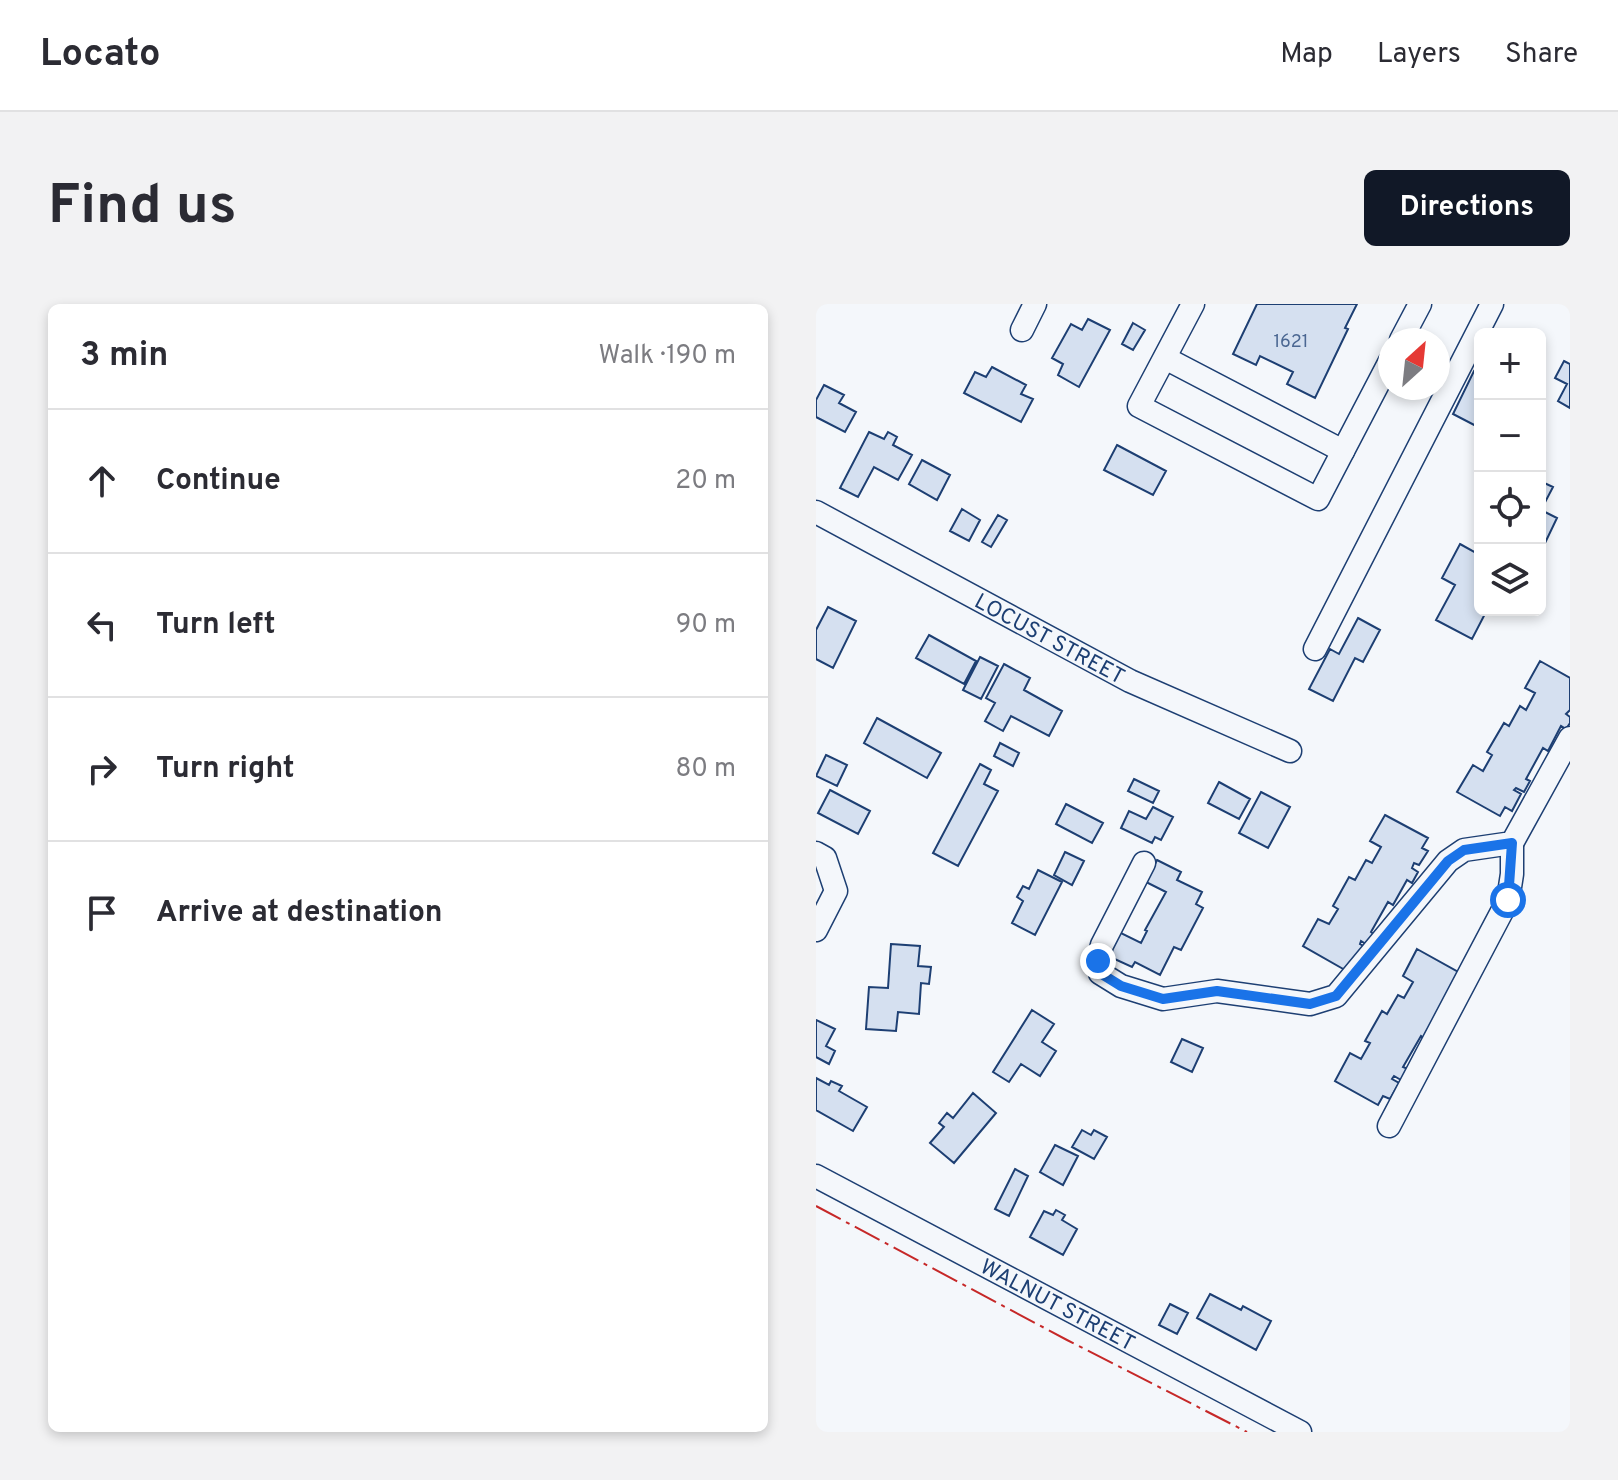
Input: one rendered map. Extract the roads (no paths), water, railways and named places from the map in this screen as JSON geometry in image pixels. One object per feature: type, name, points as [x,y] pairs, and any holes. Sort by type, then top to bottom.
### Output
[{"type":"street","points":[[1022,330],[1035,304]]},
{"type":"street","points":[[1193,304],[1139,406],[1318,499],[1378,384]]},
{"type":"street","points":[[1407,328],[1420,304]]},
{"type":"street","points":[[1315,649],[1492,304]]},
{"type":"street","points":[[1165,358],[1343,451]]},
{"type":"street","name":"LOCUST STREET","points":[[816,512],[1130,681],[1290,751]]},
{"type":"street","points":[[1389,1126],[1508,900],[1512,843],[1570,738]]},
{"type":"street","points":[[1144,863],[1102,945],[1098,961],[1100,973],[1121,986],[1163,999],[1217,991],[1310,1004],[1336,996],[1448,861],[1464,850],[1512,843]]},
{"type":"street","points":[[816,853],[825,858],[836,891],[816,930]]},
{"type":"street","name":"WALNUT STREET","points":[[816,1176],[1292,1430]]}]
